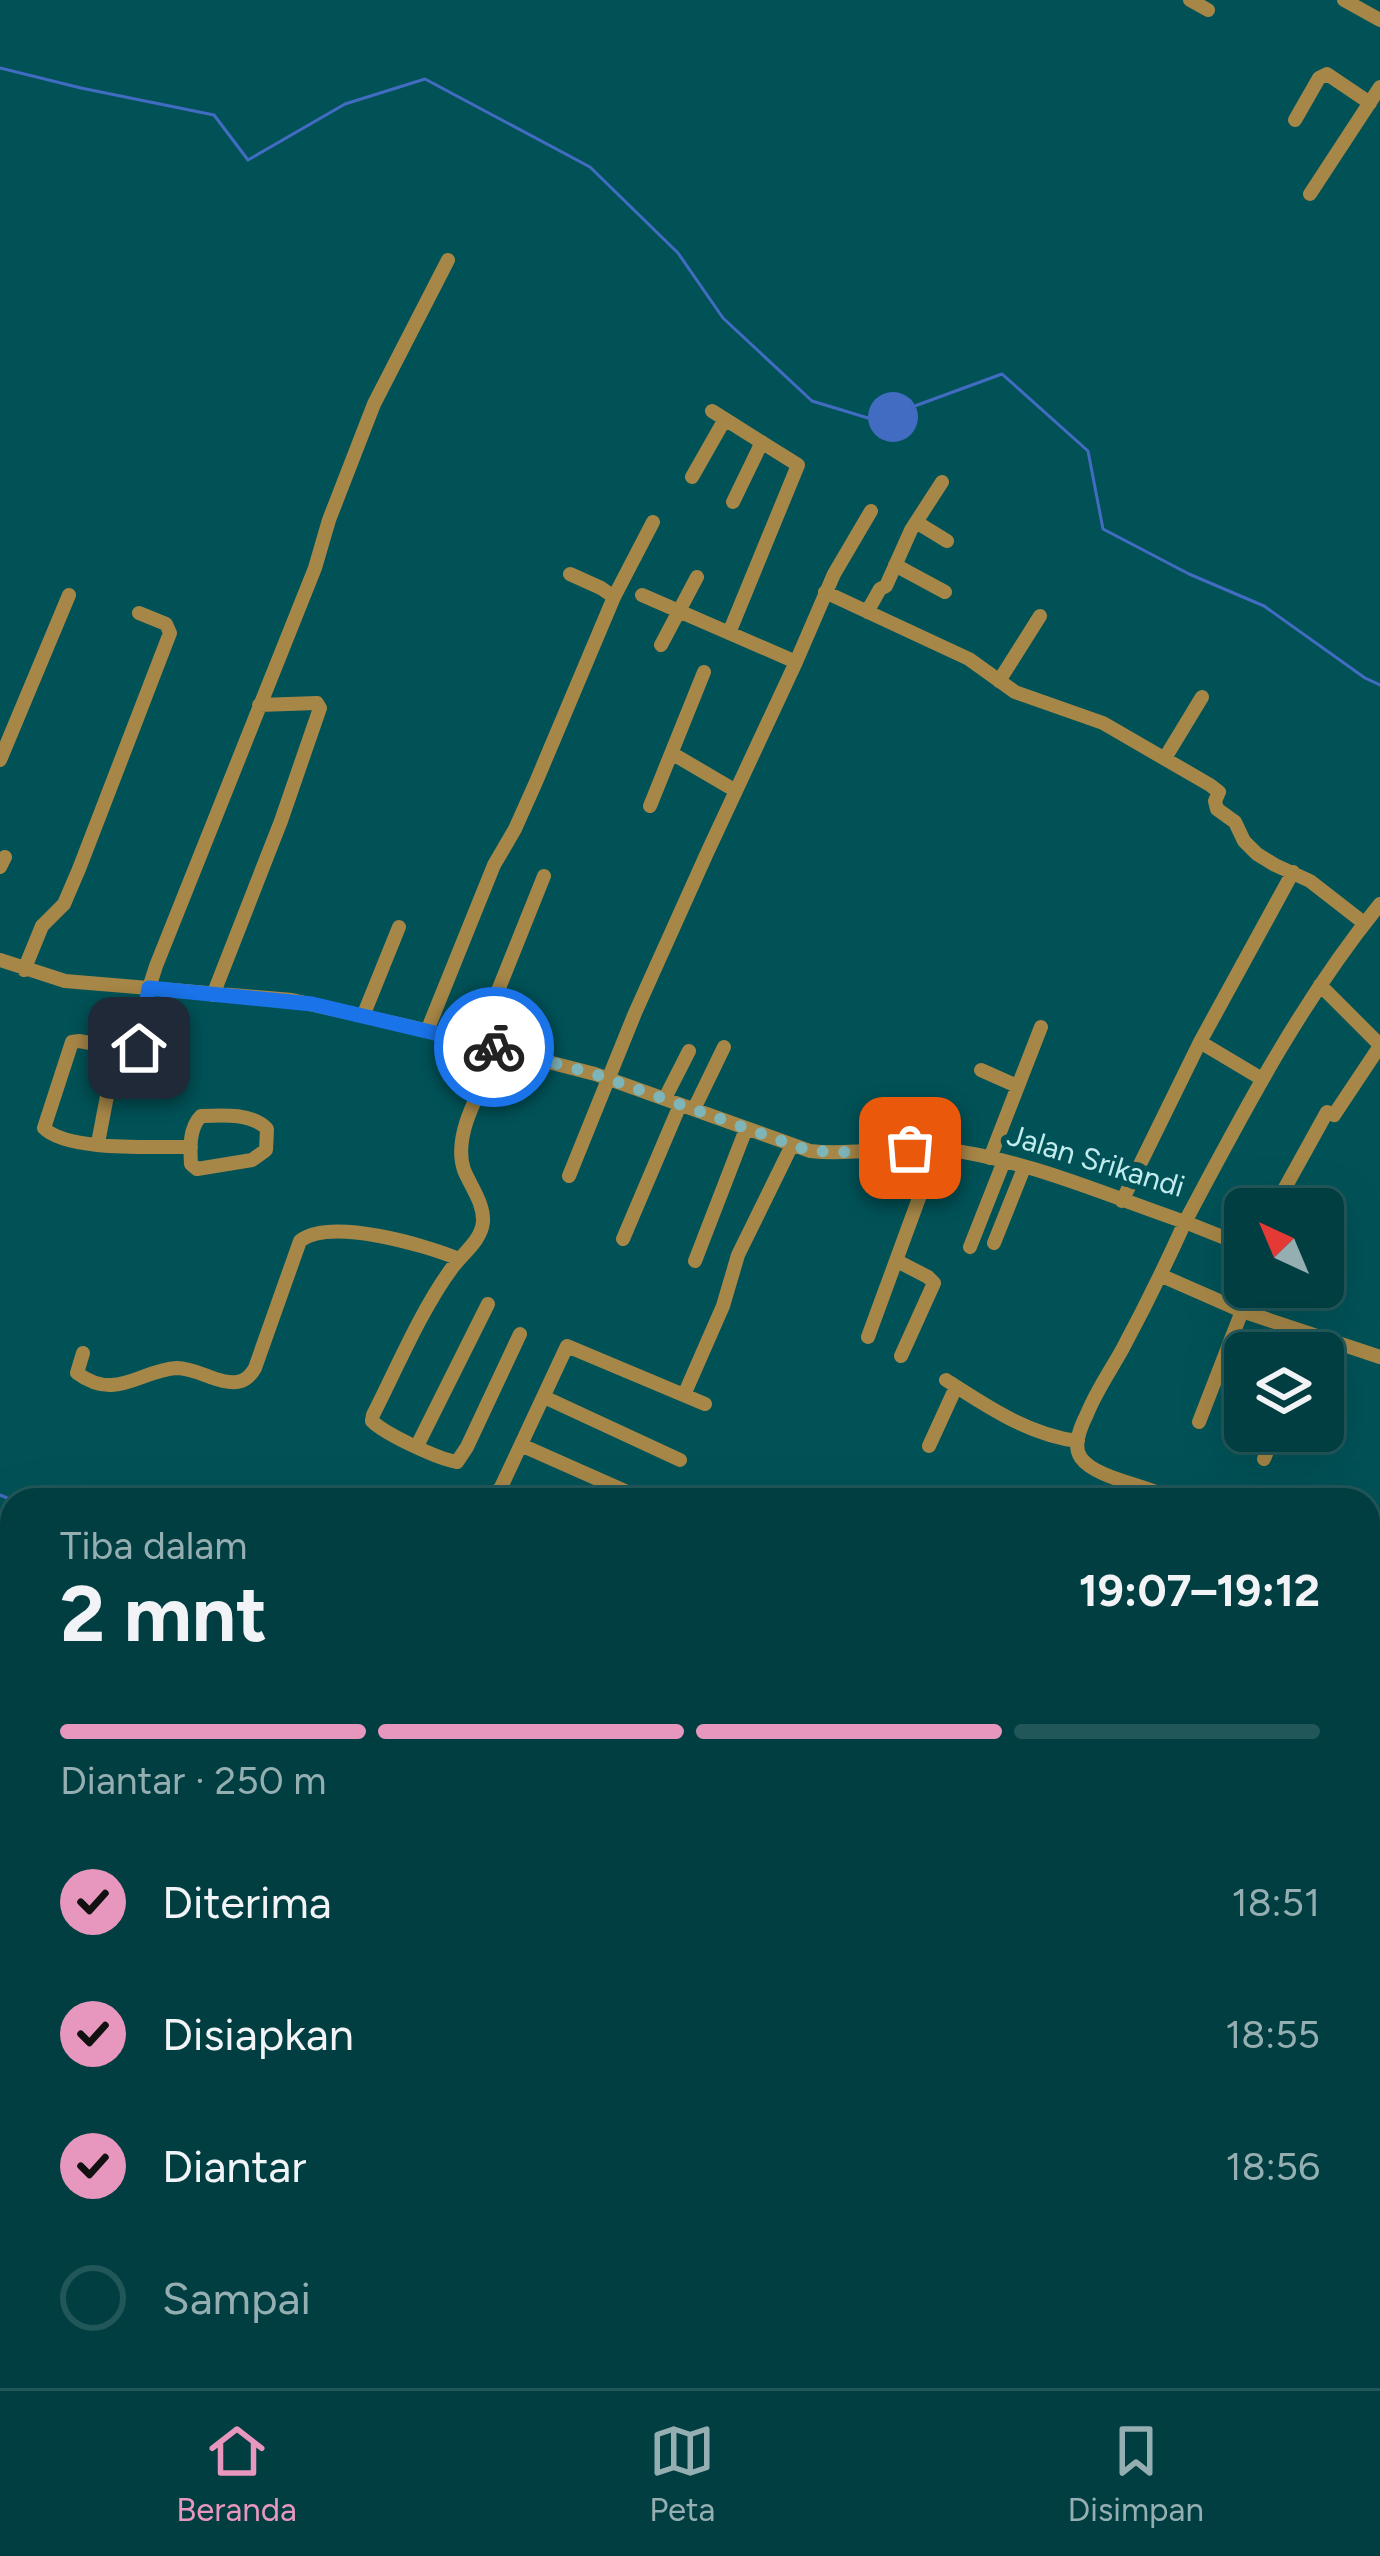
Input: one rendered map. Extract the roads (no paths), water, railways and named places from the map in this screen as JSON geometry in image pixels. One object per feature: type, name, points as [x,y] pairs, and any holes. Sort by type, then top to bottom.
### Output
[{"type":"street","points":[[1190,0],[1208,10]]},
{"type":"street","points":[[1344,0],[1380,20]]},
{"type":"street","points":[[1295,120],[1319,78],[1327,74],[1370,103]]},
{"type":"street","points":[[1310,194],[1380,87]]},
{"type":"street","points":[[190,1147],[98,1144],[49,1135],[44,1128],[72,1042],[134,1052],[139,1048],[149,988],[315,568],[333,508],[374,404],[448,260]]},
{"type":"street","points":[[692,477],[718,415],[798,465],[729,633]]},
{"type":"street","points":[[733,502],[762,442]]},
{"type":"street","points":[[867,612],[942,482]]},
{"type":"street","points":[[569,1176],[644,992],[830,583],[871,511]]},
{"type":"street","points":[[427,1031],[494,865],[531,795],[614,597],[653,522]]},
{"type":"street","points":[[916,522],[947,541]]},
{"type":"street","points":[[895,565],[945,592]]},
{"type":"street","points":[[570,574],[614,597]]},
{"type":"street","points":[[661,645],[697,577]]},
{"type":"street","points":[[830,583],[867,612],[969,659],[1015,692],[1103,723],[1220,792],[1217,809],[1235,822],[1244,841],[1266,860],[1319,886],[1364,923]]},
{"type":"street","points":[[0,760],[69,595]]},
{"type":"street","points":[[642,595],[796,662]]},
{"type":"street","points":[[24,970],[42,926],[70,890],[170,633],[166,624],[139,613]]},
{"type":"street","points":[[999,680],[1040,616]]},
{"type":"street","points":[[650,806],[704,672]]},
{"type":"street","points":[[1166,758],[1202,697]]},
{"type":"street","points":[[213,995],[320,708],[316,703],[259,705]]},
{"type":"street","points":[[673,754],[736,791]]},
{"type":"street","points":[[1122,1201],[1200,1042],[1293,872]]},
{"type":"street","points":[[476,1043],[544,876]]},
{"type":"street","name":"Jalan Srikandi","points":[[0,960],[64,981],[292,1000],[501,1048],[609,1079],[810,1151],[937,1149],[997,1159],[1185,1222],[1262,1079],[1320,985],[1380,904]]},
{"type":"street","points":[[363,1016],[399,928]]},
{"type":"street","points":[[1285,1188],[1327,1112],[1334,1115],[1380,1046],[1320,985]]},
{"type":"street","points":[[970,1247],[1017,1086],[1041,1027]]},
{"type":"street","points":[[1200,1042],[1262,1079]]},
{"type":"street","points":[[623,1239],[687,1107],[724,1047]]},
{"type":"street","points":[[98,1144],[116,1048]]},
{"type":"street","points":[[501,1048],[461,1135],[460,1155],[483,1220],[471,1247],[439,1288],[372,1421],[457,1462],[520,1334]]},
{"type":"street","points":[[665,1098],[689,1051]]},
{"type":"street","points":[[981,1070],[1017,1086]]},
{"type":"street","points":[[201,1116],[256,1120],[267,1129],[266,1150],[252,1160],[197,1169],[191,1163],[190,1147],[194,1124],[201,1116]]},
{"type":"street","points":[[695,1261],[746,1129]]},
{"type":"street","points":[[684,1395],[723,1306],[738,1255],[792,1145]]},
{"type":"street","points":[[868,1337],[937,1149]]},
{"type":"street","points":[[994,1244],[1024,1168]]},
{"type":"street","points":[[1149,1488],[1085,1463],[1077,1451],[1078,1441],[1087,1413],[1185,1222],[1224,1238]]},
{"type":"street","points":[[83,1353],[77,1373],[93,1382],[131,1383],[177,1368],[238,1382],[250,1377],[255,1368],[304,1237],[317,1232],[364,1234],[460,1258]]},
{"type":"street","points":[[897,1261],[934,1283],[901,1356]]},
{"type":"street","points":[[1160,1275],[1302,1332]]},
{"type":"street","points":[[417,1446],[488,1304]]},
{"type":"street","points":[[1199,1422],[1242,1311]]},
{"type":"street","points":[[501,1488],[567,1346],[705,1404]]},
{"type":"street","points":[[1344,1346],[1380,1357]]},
{"type":"street","points":[[929,1445],[951,1383],[1018,1422],[1078,1441]]},
{"type":"street","points":[[544,1397],[680,1460]]},
{"type":"street","points":[[521,1445],[615,1488]]},
{"type":"street","points":[[1264,1459],[1267,1452]]},
{"type":"water","points":[[893,392],[910,400],[918,417],[910,434],[893,442],[876,434],[868,417],[876,400]]},
{"type":"waterway","points":[[0,68],[214,115],[248,160],[345,104],[425,79],[590,167],[678,253],[723,318],[812,401],[868,418]]},
{"type":"waterway","points":[[912,407],[1002,374],[1088,451],[1103,529],[1264,606],[1380,685]]}]
